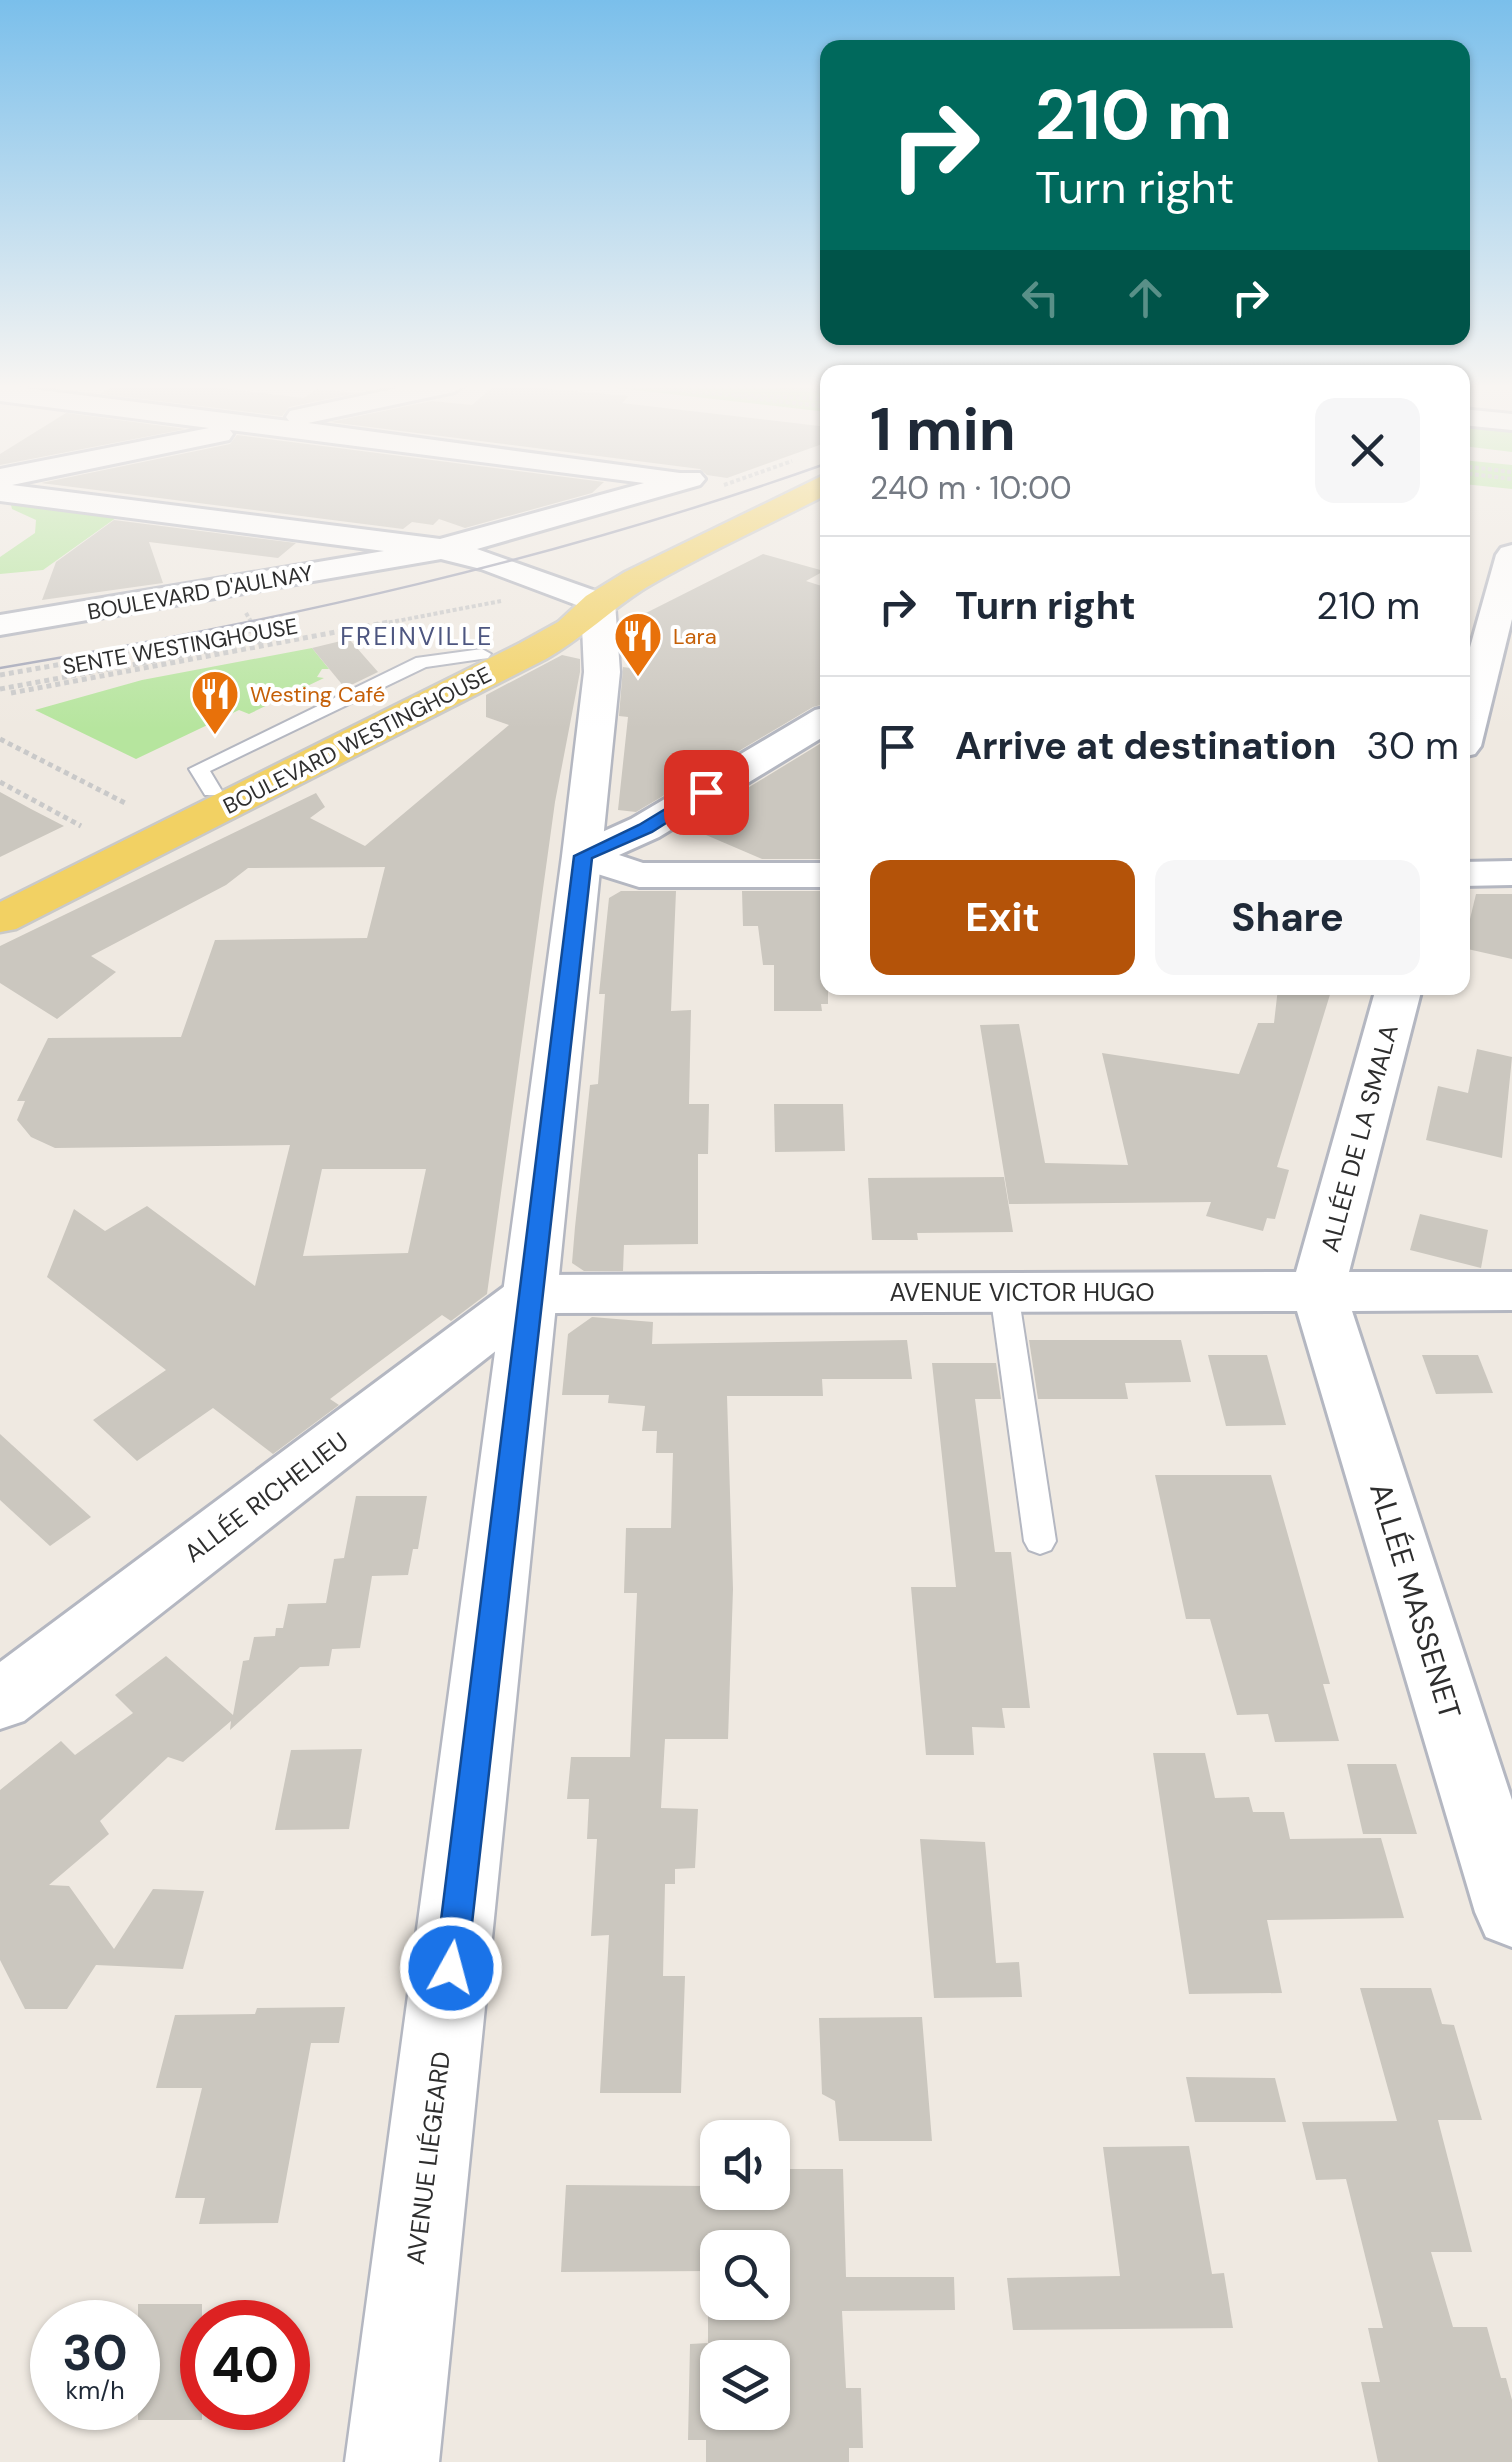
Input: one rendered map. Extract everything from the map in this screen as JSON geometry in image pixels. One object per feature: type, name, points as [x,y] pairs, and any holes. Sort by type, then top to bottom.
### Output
[{"type":"main road","name":"BOULEVARD WESTINGHOUSE","points":[[0,919],[533,651],[571,630],[598,603],[796,499]]},
{"type":"main road","name":"BOULEVARD WESTINGHOUSE","points":[[0,895],[546,619],[653,584],[820,511]]},
{"type":"street","points":[[53,499],[441,549],[492,562],[598,603]]},
{"type":"street","name":"BOULEVARD D'AULNAY","points":[[0,625],[441,549],[619,499]]},
{"type":"street","points":[[1470,711],[1502,569]]},
{"type":"street","name":"AVENUE LIÉGEARD","points":[[392,2462],[583,856],[602,672],[598,603]]},
{"type":"street","points":[[583,856],[646,828],[820,723]]},
{"type":"street","points":[[583,856],[639,875],[820,875]]},
{"type":"street","points":[[1470,874],[1512,874]]},
{"type":"street","name":"ALLÉE DE LA SMALA","points":[[1318,1290],[1397,995]]},
{"type":"street","name":"ALLÉE MASSENET","points":[[1318,1290],[1512,1912]]},
{"type":"street","name":"AVENUE VICTOR HUGO","points":[[532,1294],[1512,1291]]},
{"type":"street","name":"ALLÉE RICHELIEU","points":[[0,1700],[532,1294]]},
{"type":"lane","points":[[1004,1292],[1040,1541]]},
{"type":"path","name":"SENTE WESTINGHOUSE","points":[[11,693],[505,600]]},
{"type":"path","points":[[0,675],[256,630]]},
{"type":"path","points":[[0,689],[273,639],[270,632]]},
{"type":"path","points":[[0,740],[127,804]]},
{"type":"path","points":[[0,782],[81,826]]},
{"type":"green space","points":[[10,501],[120,515],[43,570],[0,574],[0,557],[35,533],[36,520],[12,509]]},
{"type":"green space","points":[[312,648],[329,669],[322,669],[317,677],[324,678],[249,714],[239,710],[136,759],[35,710],[142,680]]},
{"type":"building","points":[[166,499],[571,499],[465,528],[439,519],[433,525],[412,522],[403,529]]},
{"type":"building","points":[[114,520],[296,543],[278,558],[149,542],[163,583],[42,600],[56,562]]},
{"type":"building","points":[[763,554],[820,570],[806,581],[820,585],[820,705],[636,812],[618,810],[628,717],[619,716],[623,667],[630,668],[634,619]]},
{"type":"building","points":[[349,639],[378,672],[345,688],[312,648]]},
{"type":"building","points":[[562,655],[580,659],[555,802],[487,1294],[451,1321],[442,1315],[371,1368],[330,1399],[339,1405],[273,1454],[213,1408],[137,1461],[93,1420],[166,1370],[47,1277],[74,1209],[105,1231],[147,1206],[255,1286],[290,1145],[55,1148],[31,1137],[17,1120],[25,1101],[17,1101],[48,1038],[181,1037],[215,940],[367,938],[385,867],[248,868],[226,885],[91,956],[116,972],[57,1019],[0,983],[0,946],[316,793],[325,807],[310,818],[365,846],[509,725],[486,717],[486,695]],"holes":[[[322,1169],[426,1169],[408,1253],[303,1256]]]},
{"type":"building","points":[[820,744],[820,859],[762,859],[685,826]]},
{"type":"building","points":[[0,792],[31,809],[64,826],[0,857]]},
{"type":"building","points":[[621,891],[676,891],[671,1011],[691,1010],[689,1104],[709,1104],[708,1154],[698,1154],[698,1244],[624,1245],[623,1271],[584,1271],[572,1263],[575,1227],[590,1085],[598,1084],[605,994],[599,994],[609,898]]},
{"type":"building","points":[[742,891],[820,891],[820,995],[828,995],[828,1004],[821,1004],[822,1011],[774,1011],[774,965],[763,965],[758,926],[743,926]]},
{"type":"building","points":[[1476,894],[1512,894],[1512,959],[1470,950],[1470,919]]},
{"type":"building","points":[[1277,995],[1330,995],[1277,1167],[1289,1170],[1275,1219],[1267,1218],[1263,1231],[1206,1216],[1211,1202],[1009,1204],[980,1025],[1019,1024],[1045,1163],[1128,1165],[1102,1053],[1239,1074],[1258,1023],[1274,1023]]},
{"type":"building","points":[[1477,1049],[1512,1057],[1502,1158],[1426,1140],[1438,1086],[1468,1093]]},
{"type":"building","points":[[774,1104],[843,1104],[845,1151],[775,1152]]},
{"type":"building","points":[[1004,1177],[1013,1232],[917,1233],[918,1240],[872,1240],[868,1178]]},
{"type":"building","points":[[1420,1214],[1488,1230],[1481,1268],[1410,1250]]},
{"type":"building","points":[[592,1317],[653,1322],[652,1344],[907,1340],[912,1379],[822,1379],[823,1396],[727,1396],[733,1589],[728,1739],[665,1739],[661,1808],[698,1809],[695,1868],[675,1869],[675,1884],[665,1884],[663,1976],[685,1976],[681,2093],[600,2093],[609,1935],[591,1936],[597,1839],[587,1839],[589,1799],[567,1799],[571,1757],[630,1757],[637,1593],[624,1593],[626,1528],[671,1528],[673,1453],[656,1453],[657,1431],[642,1431],[645,1406],[608,1403],[609,1395],[562,1395],[568,1334]]},
{"type":"building","points":[[1029,1340],[1181,1340],[1191,1382],[1125,1383],[1128,1399],[1038,1399]]},
{"type":"building","points":[[1208,1355],[1267,1355],[1286,1425],[1226,1426]]},
{"type":"building","points":[[1422,1355],[1478,1355],[1493,1393],[1436,1394]]},
{"type":"building","points":[[932,1363],[996,1363],[1001,1399],[975,1399],[995,1552],[1011,1552],[1030,1708],[1002,1708],[1005,1728],[972,1727],[974,1755],[926,1755],[911,1587],[956,1587]]},
{"type":"building","points":[[0,1434],[91,1517],[50,1546],[0,1500]]},
{"type":"building","points":[[1155,1475],[1271,1475],[1330,1684],[1323,1684],[1339,1741],[1275,1742],[1268,1714],[1237,1715],[1210,1619],[1186,1619]]},
{"type":"building","points":[[356,1496],[427,1496],[418,1549],[413,1549],[408,1575],[372,1576],[360,1648],[332,1649],[329,1666],[300,1667],[230,1730],[231,1721],[183,1762],[168,1757],[100,1821],[109,1834],[49,1885],[69,1886],[114,1949],[153,1889],[204,1891],[183,1969],[96,1965],[67,2009],[25,2009],[0,1960],[0,1790],[61,1741],[75,1755],[133,1713],[115,1695],[166,1656],[233,1715],[243,1661],[249,1660],[254,1637],[275,1636],[276,1628],[283,1628],[288,1604],[326,1603],[334,1559],[344,1558]]},
{"type":"building","points":[[362,1749],[349,1829],[275,1830],[291,1750]]},
{"type":"building","points":[[1153,1753],[1205,1753],[1215,1798],[1249,1797],[1253,1812],[1284,1812],[1290,1839],[1381,1838],[1404,1918],[1267,1920],[1282,1993],[1189,1994]]},
{"type":"building","points":[[1347,1764],[1396,1764],[1417,1834],[1363,1834]]},
{"type":"building","points":[[920,1839],[985,1842],[996,1963],[1019,1962],[1022,1997],[934,1998]]},
{"type":"building","points":[[1360,1988],[1431,1988],[1442,2024],[1454,2025],[1482,2120],[1438,2120],[1472,2252],[1431,2252],[1453,2327],[1487,2327],[1501,2378],[1506,2378],[1512,2400],[1512,2462],[1378,2462],[1361,2382],[1380,2382],[1368,2328],[1383,2328],[1346,2179],[1316,2180],[1302,2122],[1397,2121]]},
{"type":"building","points":[[345,2007],[339,2043],[311,2043],[278,2223],[199,2224],[205,2198],[175,2198],[202,2088],[156,2088],[175,2015],[255,2014],[257,2008]]},
{"type":"building","points":[[922,2017],[932,2141],[839,2141],[835,2101],[822,2094],[819,2018]]},
{"type":"building","points":[[1186,2077],[1275,2078],[1286,2122],[1195,2122]]},
{"type":"building","points":[[1189,2146],[1212,2274],[1224,2273],[1233,2328],[1013,2330],[1007,2278],[1120,2276],[1103,2147]]},
{"type":"building","points":[[790,2169],[843,2169],[846,2277],[954,2277],[955,2310],[842,2311],[846,2388],[861,2388],[863,2448],[849,2448],[849,2462],[706,2462],[706,2440],[688,2440],[690,2344],[700,2343],[700,2430],[790,2430],[790,2340],[708,2340],[708,2320],[790,2320],[790,2230],[700,2230],[700,2271],[561,2272],[566,2185],[700,2186],[700,2210],[790,2210]]},
{"type":"building","points":[[160,2304],[180,2304],[180,2420],[160,2420]]},
{"type":"tram line","points":[[0,668],[210,630],[418,584],[522,558],[720,499]]},
{"type":"place","name":"Lara","points":[[638,678]]},
{"type":"place","name":"Westing Café","points":[[215,736]]},
{"type":"district","name":"FREINVILLE","points":[[417,636]]},
{"type":"route","points":[[451,1968],[583,856],[646,828],[706,792]]}]
